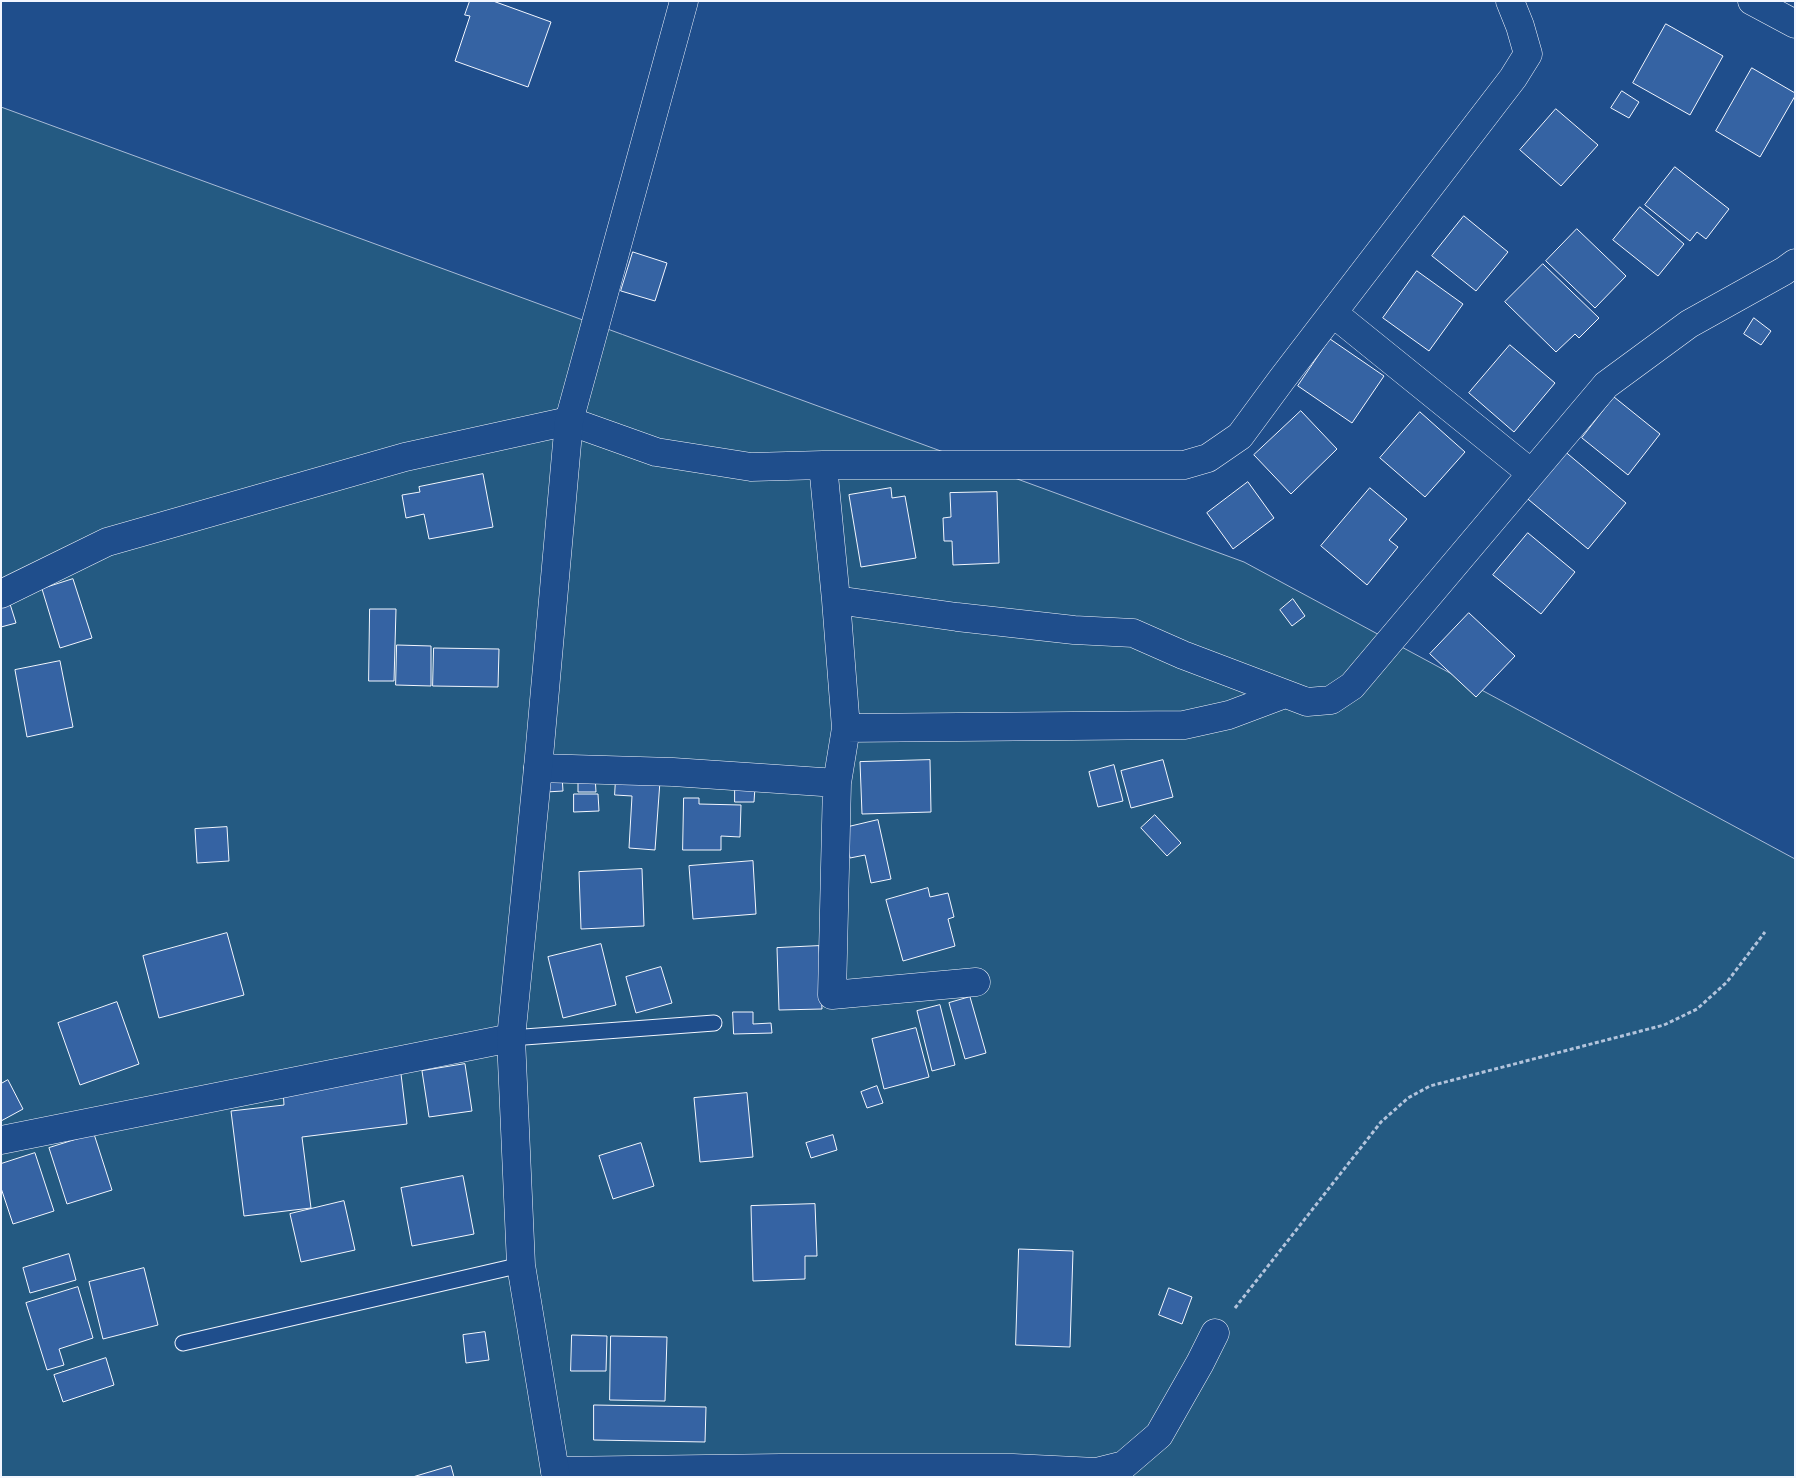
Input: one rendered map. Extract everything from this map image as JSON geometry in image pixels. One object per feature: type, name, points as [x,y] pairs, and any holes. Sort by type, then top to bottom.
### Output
[{"type":"street","points":[[684,1],[568,422],[538,768],[511,1038],[521,1265],[556,1474],[781,1468],[1013,1468],[1096,1472],[1124,1471],[1159,1436],[1215,1333]]},
{"type":"street","points":[[1,594],[107,542],[405,457],[568,422],[656,452],[751,467],[1184,465],[1208,458],[1240,436],[1513,78],[1528,54],[1510,1]]},
{"type":"street","points":[[1752,1],[1795,24]]},
{"type":"street","points":[[836,600],[957,617],[1074,630],[1133,633],[1183,655],[1307,702],[1331,700],[1352,686],[1606,385],[1689,324],[1795,263]]},
{"type":"street","points":[[1333,313],[1531,473]]},
{"type":"street","points":[[823,466],[846,728],[837,783],[832,995],[976,982]]},
{"type":"street","points":[[846,728],[1184,725],[1229,715],[1285,694]]},
{"type":"street","points":[[538,768],[673,772],[837,783]]},
{"type":"street","points":[[1,1140],[511,1038]]},
{"type":"lane","points":[[511,1038],[714,1022]]},
{"type":"lane","points":[[183,1343],[521,1265]]},
{"type":"path","points":[[1215,1333],[1381,1122],[1408,1098],[1430,1086],[1664,1025],[1697,1009],[1727,982],[1765,932]]},
{"type":"shaded area","points":[[1,107],[1244,562],[1795,859],[1795,1477],[1,1477]]},
{"type":"building","points":[[470,1],[493,1],[551,22],[528,87],[455,61],[470,16],[465,15]]},
{"type":"building","points":[[1666,24],[1723,56],[1690,115],[1633,83]]},
{"type":"building","points":[[1752,68],[1795,93],[1760,157],[1716,131]]},
{"type":"building","points":[[1622,91],[1639,102],[1629,118],[1611,108]]},
{"type":"building","points":[[1556,109],[1598,145],[1561,186],[1520,150]]},
{"type":"building","points":[[1675,167],[1729,209],[1706,239],[1697,232],[1690,241],[1645,205]]},
{"type":"building","points":[[1640,207],[1684,244],[1658,276],[1613,240]]},
{"type":"building","points":[[1464,216],[1508,252],[1476,291],[1432,256]]},
{"type":"building","points":[[1577,229],[1626,276],[1595,308],[1546,261]]},
{"type":"building","points":[[633,252],[667,263],[655,301],[621,291]]},
{"type":"building","points":[[1543,264],[1599,318],[1579,338],[1575,334],[1556,352],[1505,302]]},
{"type":"building","points":[[1417,271],[1463,304],[1429,351],[1383,318]]},
{"type":"building","points":[[1754,318],[1771,331],[1761,345],[1744,334]]},
{"type":"building","points":[[1330,339],[1384,376],[1352,423],[1298,386]]},
{"type":"building","points":[[1510,345],[1555,383],[1514,432],[1469,393]]},
{"type":"building","points":[[1614,397],[1660,434],[1628,475],[1582,438]]},
{"type":"building","points":[[1301,411],[1337,449],[1291,494],[1254,455]]},
{"type":"building","points":[[1420,412],[1465,452],[1425,497],[1380,458]]},
{"type":"building","points":[[1562,449],[1626,503],[1588,549],[1523,495]]},
{"type":"building","points":[[483,474],[493,527],[429,539],[424,514],[406,518],[402,495],[420,492],[419,487]]},
{"type":"building","points":[[1248,482],[1274,518],[1233,549],[1207,513]]},
{"type":"building","points":[[891,488],[892,498],[905,496],[916,558],[861,567],[849,495]]},
{"type":"building","points":[[1370,488],[1407,519],[1389,540],[1398,547],[1367,585],[1321,546]]},
{"type":"building","points":[[997,492],[999,563],[953,565],[952,541],[944,541],[943,518],[951,517],[950,493]]},
{"type":"building","points":[[1528,533],[1575,572],[1541,614],[1493,575]]},
{"type":"building","points":[[73,579],[92,638],[60,648],[42,589]]},
{"type":"building","points":[[1293,599],[1305,616],[1292,626],[1280,610]]},
{"type":"building","points":[[10,604],[16,623],[1,627],[1,607]]},
{"type":"building","points":[[370,609],[396,609],[394,681],[369,681]]},
{"type":"building","points":[[1469,613],[1515,656],[1476,697],[1430,654]]},
{"type":"building","points":[[397,645],[431,646],[431,686],[396,685]]},
{"type":"building","points":[[434,648],[499,649],[498,687],[433,686]]},
{"type":"building","points":[[60,661],[73,727],[27,737],[15,670]]},
{"type":"building","points":[[930,760],[931,812],[862,814],[860,762]]},
{"type":"building","points":[[1163,760],[1173,797],[1131,808],[1121,771]]},
{"type":"building","points":[[1114,765],[1123,801],[1098,807],[1089,772]]},
{"type":"building","points":[[545,776],[562,776],[563,791],[546,792]]},
{"type":"building","points":[[595,776],[596,792],[578,792],[578,777]]},
{"type":"building","points":[[616,778],[660,781],[655,850],[629,848],[632,796],[615,795]]},
{"type":"building","points":[[735,787],[755,787],[754,802],[735,802]]},
{"type":"building","points":[[574,794],[598,794],[599,811],[574,812]]},
{"type":"building","points":[[684,798],[699,798],[699,804],[741,805],[740,837],[721,836],[721,850],[683,850]]},
{"type":"building","points":[[1155,815],[1181,843],[1167,856],[1141,828]]},
{"type":"building","points":[[878,820],[891,879],[871,883],[865,855],[850,858],[844,828]]},
{"type":"building","points":[[227,827],[229,861],[197,863],[195,829]]},
{"type":"building","points":[[753,861],[756,914],[693,919],[689,866]]},
{"type":"building","points":[[642,869],[644,926],[581,929],[579,872]]},
{"type":"building","points":[[928,888],[930,897],[948,893],[954,917],[948,919],[955,946],[903,961],[886,900]]},
{"type":"building","points":[[227,933],[244,995],[159,1018],[143,956]]},
{"type":"building","points":[[601,944],[616,1005],[563,1018],[548,957]]},
{"type":"building","points":[[819,946],[822,1009],[779,1010],[777,948]]},
{"type":"building","points":[[661,967],[672,1003],[636,1013],[626,977]]},
{"type":"building","points":[[970,997],[986,1053],[965,1059],[949,1003]]},
{"type":"building","points":[[117,1002],[139,1064],[80,1085],[58,1023]]},
{"type":"building","points":[[940,1005],[955,1065],[932,1071],[917,1011]]},
{"type":"building","points":[[733,1012],[753,1012],[753,1024],[771,1023],[772,1033],[734,1034]]},
{"type":"building","points":[[916,1028],[929,1077],[884,1089],[872,1039]]},
{"type":"building","points":[[465,1064],[472,1111],[429,1117],[422,1071]]},
{"type":"building","points":[[401,1074],[407,1124],[302,1137],[311,1208],[244,1216],[231,1111],[284,1105],[283,1089]]},
{"type":"building","points":[[8,1080],[23,1109],[1,1121],[1,1084]]},
{"type":"building","points":[[877,1086],[883,1103],[867,1108],[861,1092]]},
{"type":"building","points":[[747,1093],[753,1157],[700,1162],[694,1098]]},
{"type":"building","points":[[94,1134],[112,1190],[67,1204],[49,1148]]},
{"type":"building","points":[[833,1135],[837,1150],[811,1158],[806,1143]]},
{"type":"building","points":[[641,1143],[654,1186],[613,1199],[599,1156]]},
{"type":"building","points":[[35,1153],[54,1211],[13,1224],[1,1188],[1,1164]]},
{"type":"building","points":[[463,1176],[474,1234],[412,1246],[401,1188]]},
{"type":"building","points":[[344,1201],[355,1250],[301,1262],[290,1214]]},
{"type":"building","points":[[815,1204],[817,1256],[805,1256],[805,1279],[753,1281],[751,1206]]},
{"type":"building","points":[[1019,1249],[1073,1251],[1070,1347],[1016,1345]]},
{"type":"building","points":[[69,1254],[76,1280],[30,1293],[23,1268]]},
{"type":"building","points":[[144,1268],[158,1325],[103,1339],[89,1282]]},
{"type":"building","points":[[78,1287],[93,1338],[59,1349],[64,1365],[47,1370],[26,1303]]},
{"type":"building","points":[[1169,1288],[1192,1297],[1182,1324],[1159,1315]]},
{"type":"building","points":[[485,1332],[489,1360],[466,1363],[463,1335]]},
{"type":"building","points":[[572,1335],[607,1336],[606,1371],[571,1371]]},
{"type":"building","points":[[611,1336],[667,1337],[665,1401],[610,1400]]},
{"type":"building","points":[[106,1358],[114,1385],[63,1402],[54,1375]]},
{"type":"building","points":[[594,1405],[706,1407],[705,1442],[594,1440]]},
{"type":"building","points":[[451,1466],[454,1477],[413,1477]]}]
